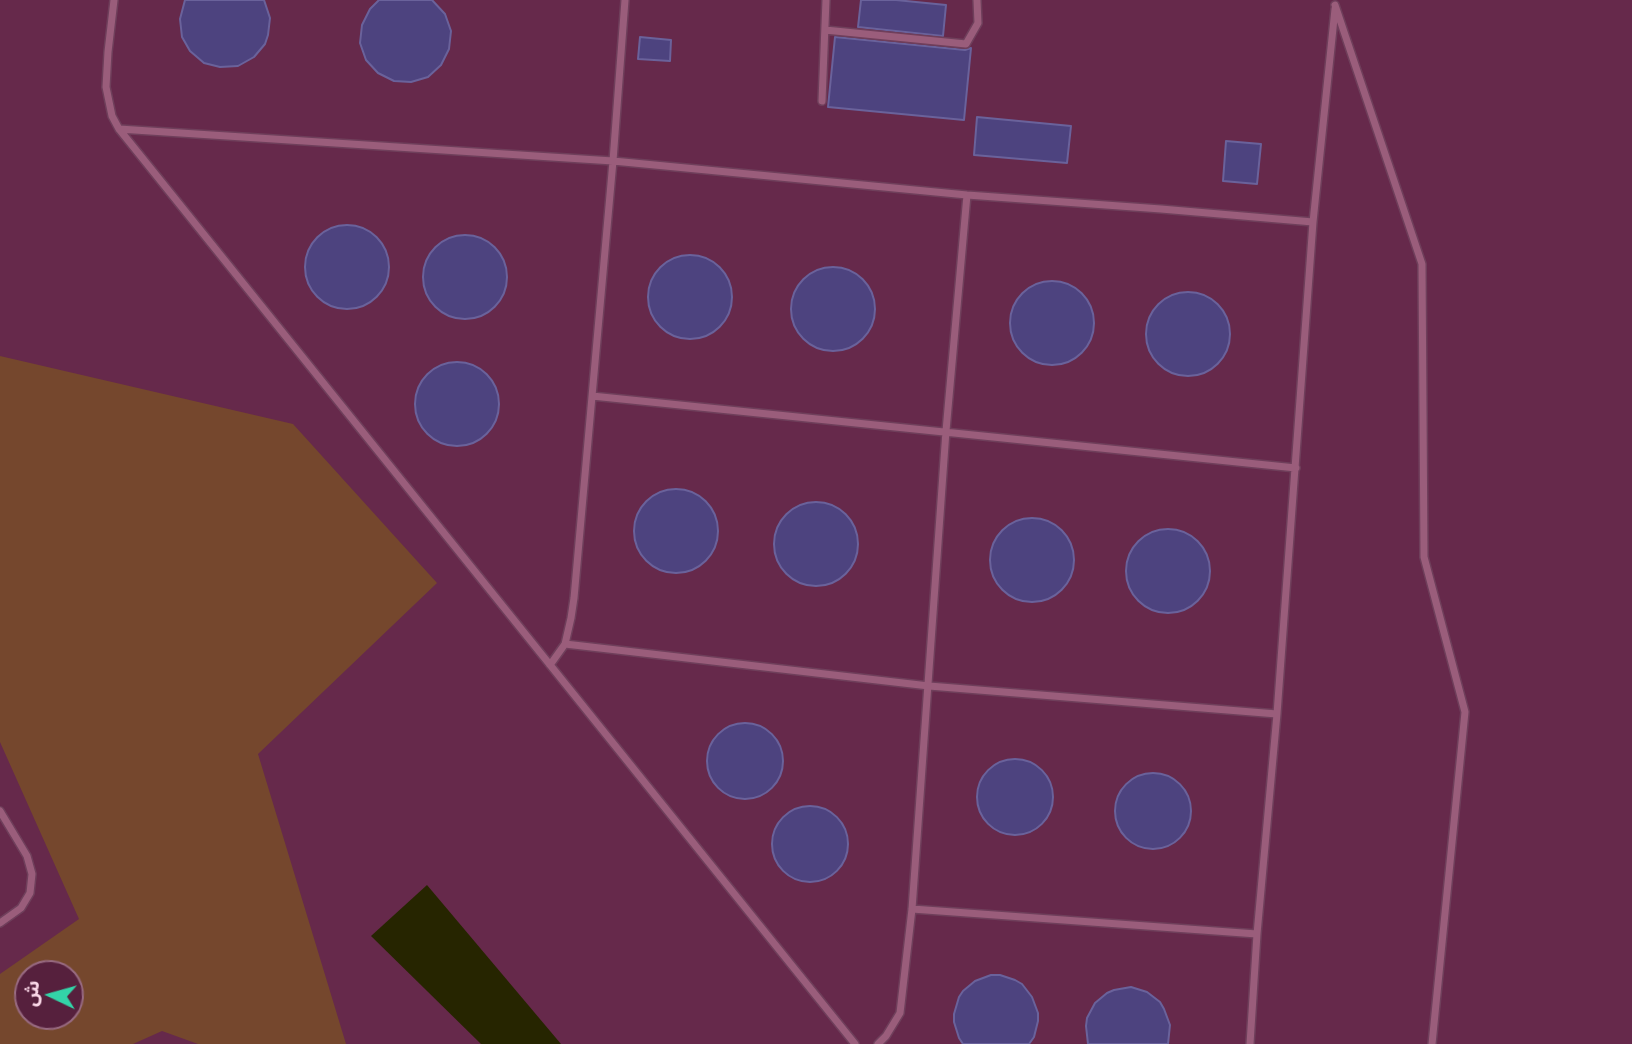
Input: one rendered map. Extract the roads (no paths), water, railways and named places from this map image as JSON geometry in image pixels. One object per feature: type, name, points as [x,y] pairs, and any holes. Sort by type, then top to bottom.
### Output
[{"type":"lane","points":[[114,0],[106,87],[112,116],[119,129],[855,1044]]},
{"type":"lane","points":[[550,665],[565,644],[574,598],[625,0]]},
{"type":"lane","points":[[822,101],[826,0]]},
{"type":"lane","points":[[825,30],[966,44],[978,23],[978,0]]},
{"type":"lane","points":[[1250,1044],[1313,222],[1336,2]]},
{"type":"lane","points":[[1336,2],[1422,264],[1424,557],[1465,712],[1432,1044]]},
{"type":"lane","points":[[119,129],[613,161],[967,195],[1313,222]]},
{"type":"lane","points":[[878,1044],[887,1036],[900,1013],[912,909],[946,432],[967,195]]},
{"type":"lane","points":[[592,396],[1296,468]]},
{"type":"lane","points":[[565,644],[929,686],[1277,714]]},
{"type":"lane","points":[[0,811],[27,856],[32,874],[30,893],[21,908],[0,923]]},
{"type":"lane","points":[[912,909],[1257,934]]}]
